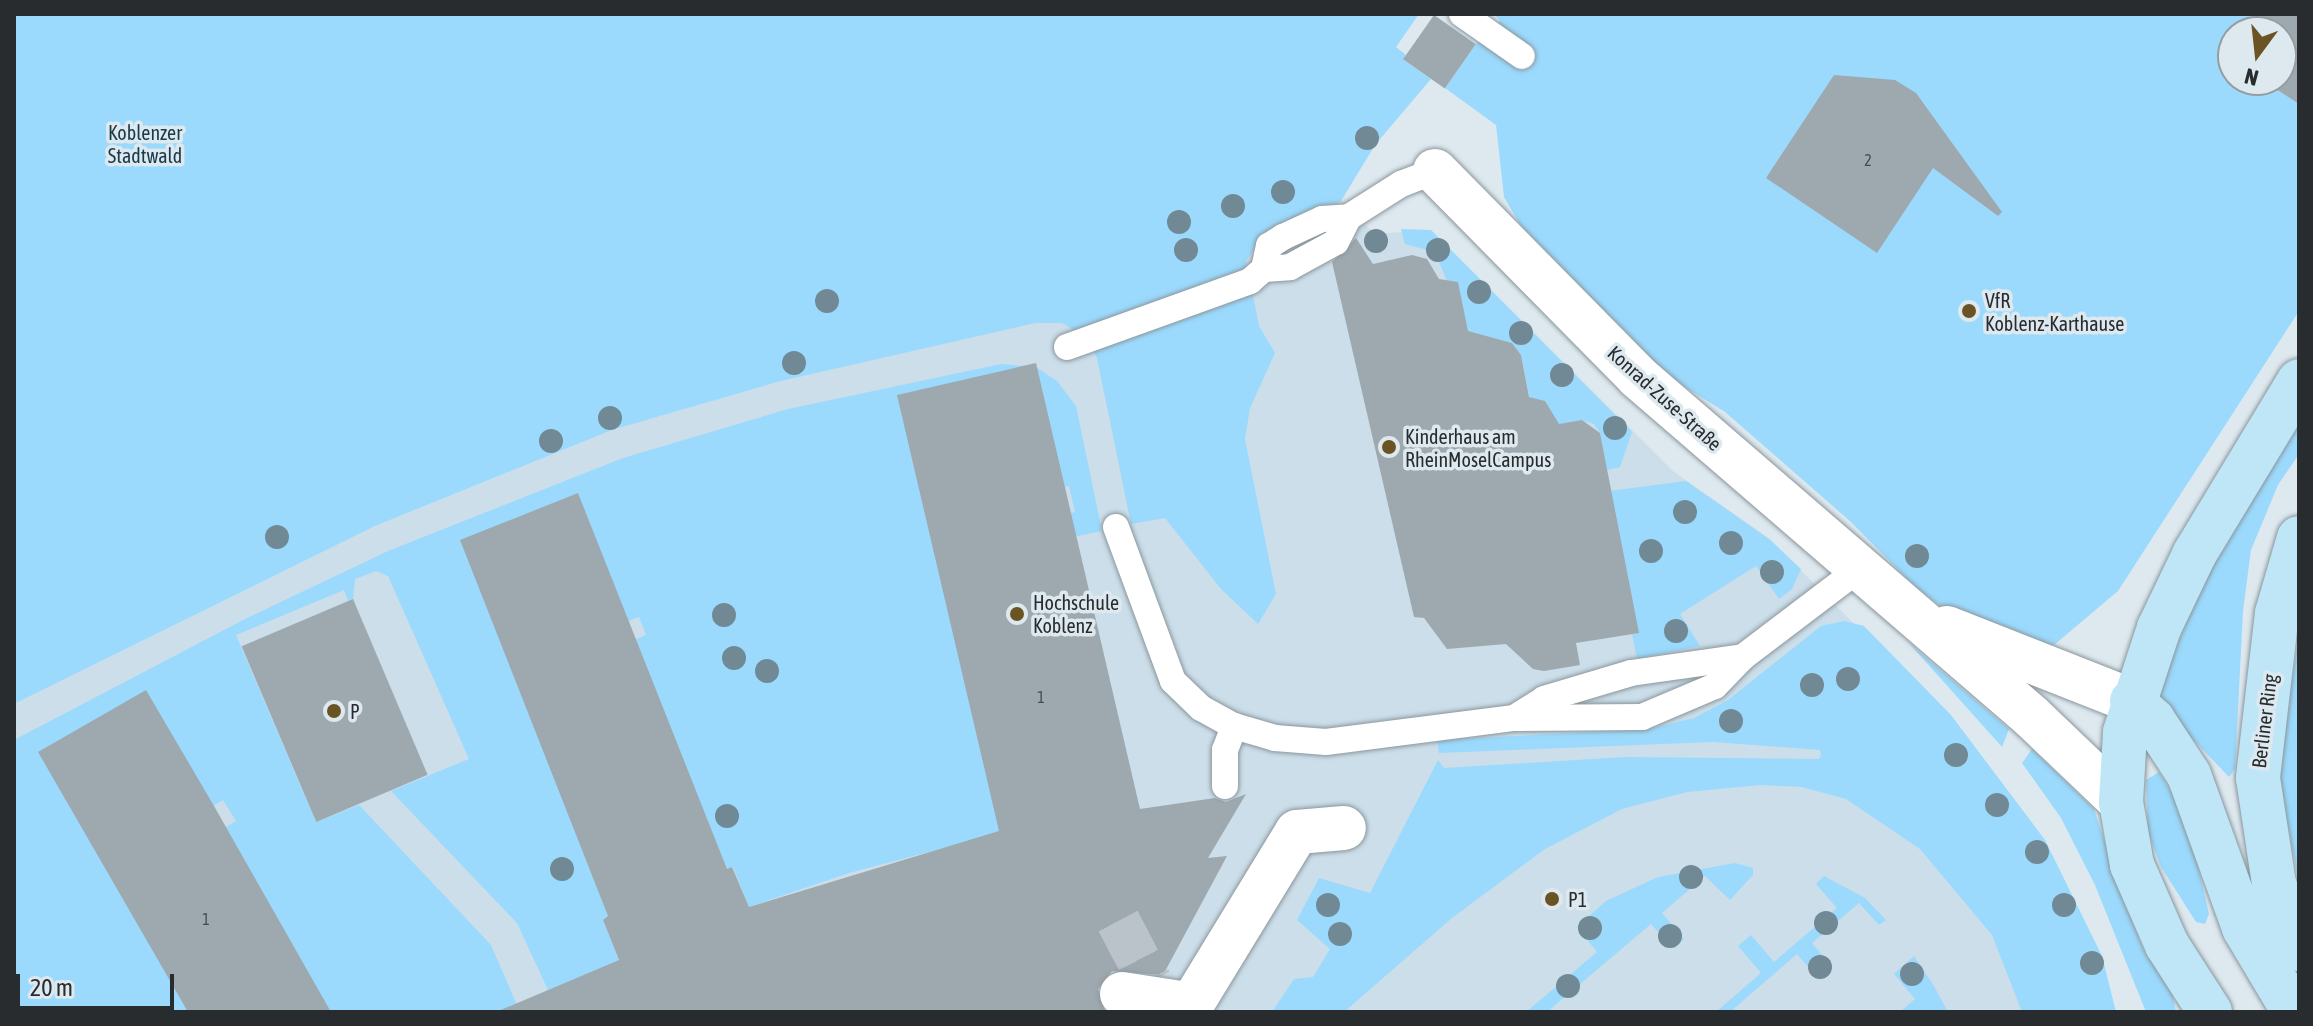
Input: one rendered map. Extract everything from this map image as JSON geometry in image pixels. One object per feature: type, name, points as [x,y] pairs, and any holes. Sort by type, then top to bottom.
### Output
[{"type":"street","name":"Konrad-Zuse-Straße","points":[[1435,171],[1638,377],[2031,716],[2121,802]]},
{"type":"street","points":[[2210,1012],[2146,905],[2121,802],[2132,701],[2159,628],[2195,553],[2299,381]]},
{"type":"street","name":"Berliner Ring","points":[[2299,538],[2277,613],[2258,778],[2274,884],[2299,949]]},
{"type":"street","name":"Konrad-Zuse-Straße","points":[[1907,612],[2132,701]]},
{"type":"street","points":[[2132,701],[2163,732],[2189,775],[2244,928],[2294,1012]]},
{"type":"street","points":[[1157,995],[1297,832],[1344,828]]},
{"type":"lane","points":[[1459,18],[1522,56]]},
{"type":"lane","points":[[1067,347],[1250,281],[1264,269],[1290,267],[1336,242],[1349,217],[1401,184],[1435,171]]},
{"type":"lane","points":[[1116,527],[1173,681],[1201,708],[1234,726],[1275,738],[1326,742],[1514,718],[1642,717],[1715,686],[1743,657],[1859,569]]},
{"type":"lane","points":[[1514,718],[1544,699],[1631,673],[1743,657]]},
{"type":"lane","points":[[1225,786],[1225,750],[1234,726]]},
{"type":"shaded area","name":"Hochschule Koblenz","points":[[1331,192],[1375,234],[1431,230],[1673,471],[1770,539],[1880,650],[2074,1012],[14,1012],[14,704],[375,526],[612,430],[781,381]]},
{"type":"green space","name":"Koblenzer Stadtwald","points":[[14,14],[1419,14],[1396,47],[1406,55],[1404,60],[1431,79],[1375,145],[1341,201],[1279,225],[1258,243],[1246,261],[1259,326],[1275,353],[1250,408],[1245,439],[1276,594],[1258,624],[1221,589],[1165,518],[1131,524],[1097,358],[1086,337],[1062,323],[1035,323],[781,381],[612,430],[375,526],[14,704]]},
{"type":"green space","name":"VfR Koblenz-Karthause","points":[[1493,14],[2299,14],[2299,311],[2118,591],[2054,645],[2013,641],[1970,627],[1916,588],[1851,522],[1725,412],[1669,377],[1521,226],[1504,197],[1496,125],[1445,88],[1481,37],[1486,41],[1500,20]]},
{"type":"green space","points":[[1401,229],[1431,230],[1632,432],[1620,467],[1607,470],[1600,433],[1594,424],[1582,420],[1552,426],[1545,401],[1530,400],[1521,355],[1512,343],[1497,339],[1470,343],[1459,288],[1447,281],[1435,252],[1405,244]]},
{"type":"green space","points":[[1001,364],[1036,367],[1057,381],[1076,406],[1102,531],[1068,538],[1062,515],[1075,512],[1069,486],[1056,489],[1005,832],[849,873],[749,907],[733,867],[717,873],[626,643],[646,635],[639,617],[618,625],[608,916],[603,920],[619,961],[548,990],[517,923],[391,791],[469,759],[388,576],[376,571],[355,579],[353,599],[348,601],[344,590],[236,635],[316,822],[359,805],[491,945],[517,1005],[503,1012],[319,1012],[216,833],[236,821],[223,800],[213,806],[200,1012],[14,1012],[14,740],[245,619],[388,551],[623,458],[788,409]]},
{"type":"green space","points":[[2299,420],[2299,454],[2278,485],[2251,550],[2243,611],[2235,769],[2229,777],[2161,706],[2159,688],[2205,578]]},
{"type":"green space","points":[[1686,481],[1769,539],[1801,569],[1792,589],[1779,599],[1756,566],[1680,614],[1700,646],[1637,659],[1632,634],[1638,631],[1609,491]]},
{"type":"green space","points":[[1844,621],[1864,626],[1951,715],[2045,840],[2102,956],[2116,1012],[2022,1012],[1992,935],[1920,849],[1846,799],[1802,787],[1760,785],[1687,792],[1622,809],[1545,849],[1452,918],[1344,1012],[1272,1012],[1294,979],[1313,977],[1330,949],[1297,920],[1319,878],[1370,893],[1438,760],[1444,768],[1625,757],[1819,759],[1821,755],[1820,750],[1713,742],[1439,753],[1437,740],[1649,729],[1694,718],[1728,700],[1821,626]]},
{"type":"green space","points":[[2299,633],[2299,883],[2278,776]]},
{"type":"green space","points":[[1908,642],[2009,729],[2002,747]]},
{"type":"green space","points":[[2032,749],[2094,809],[2126,906],[2145,953],[2172,991],[2176,1012],[2146,1012],[2095,885],[2061,818],[2022,763]]},
{"type":"green space","points":[[2159,772],[2187,818],[2209,914],[2205,924],[2196,922],[2161,867],[2148,832],[2146,780]]},
{"type":"green space","points":[[1735,863],[1753,868],[1753,875],[1730,900],[1705,876],[1662,913],[1684,939],[1673,948],[1651,924],[1547,1012],[1526,1012],[1597,952],[1577,927],[1606,901],[1658,877]]},
{"type":"green space","points":[[1824,876],[1865,898],[1886,920],[1879,925],[1859,903],[1812,943],[1833,968],[1819,980],[1797,954],[1730,1012],[1716,1012],[1761,973],[1738,946],[1751,935],[1774,962],[1837,908],[1816,884]]},
{"type":"green space","points":[[1914,956],[1948,1012],[1900,1012],[1915,999],[1894,974]]},
{"type":"building","points":[[2299,14],[2299,104],[2287,96],[2297,96],[2297,16],[2262,16]]},
{"type":"building","points":[[1434,15],[1476,44],[1445,88],[1403,59]]},
{"type":"building","points":[[1834,75],[1895,80],[1916,93],[2002,212],[1998,216],[1933,168],[1877,253],[1766,178]]},
{"type":"building","points":[[1356,238],[1373,264],[1412,255],[1427,259],[1439,279],[1458,282],[1468,331],[1512,343],[1521,355],[1529,397],[1545,401],[1559,424],[1582,420],[1600,433],[1639,633],[1576,643],[1580,665],[1544,671],[1533,669],[1506,644],[1447,649],[1424,618],[1414,617],[1332,262]]},
{"type":"building","points":[[1036,363],[1140,809],[1215,798],[1226,802],[1246,794],[1208,858],[1227,856],[1163,975],[1112,971],[1098,989],[1105,1012],[496,1012],[619,960],[603,920],[608,916],[460,540],[578,493],[727,869],[732,867],[749,907],[999,831],[897,395]]},
{"type":"building","name":"P","points":[[353,599],[428,775],[316,822],[242,646]]},
{"type":"building","points":[[146,690],[331,1012],[188,1012],[38,752]]},
{"type":"tunnel","points":[[1118,921],[1150,982]]},
{"type":"place","name":"VfR Koblenz-Karthause","points":[[1969,311]]},
{"type":"place","name":"Kinderhaus am RheinMoselCampus","points":[[1389,447]]},
{"type":"place","name":"Hochschule Koblenz","points":[[1017,614]]},
{"type":"place","name":"P","points":[[334,711]]},
{"type":"place","name":"P1","points":[[1552,899]]}]
